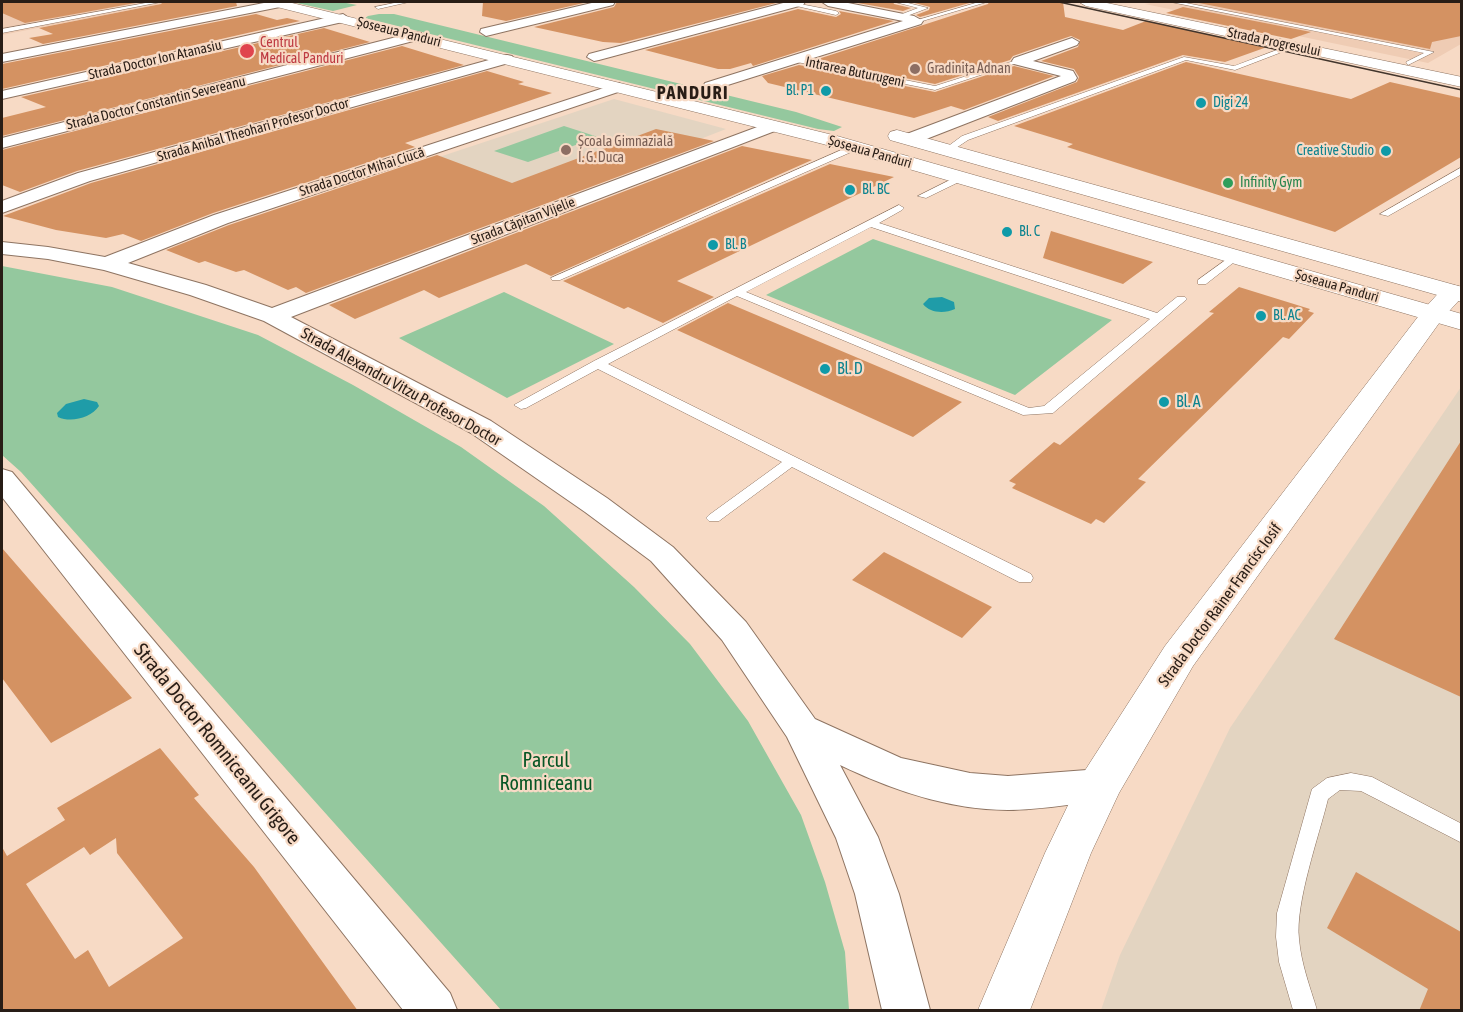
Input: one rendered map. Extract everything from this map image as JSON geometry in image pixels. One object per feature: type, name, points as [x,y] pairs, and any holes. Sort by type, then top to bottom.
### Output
[{"type":"main road","name":"Șoseaua Panduri","points":[[277,2],[830,140],[854,139],[960,178],[1234,257],[1452,306]]},
{"type":"main road","name":"Șoseaua Panduri","points":[[356,2],[421,16]]},
{"type":"main road","name":"Strada Progresului","points":[[1086,2],[1293,46],[1461,75]]},
{"type":"main road","name":"Strada Progresului","points":[[1117,2],[1402,66],[1461,82]]},
{"type":"main road","points":[[340,17],[378,7]]},
{"type":"main road","name":"Șoseaua Panduri","points":[[465,27],[530,42]]},
{"type":"main road","points":[[573,52],[629,66]]},
{"type":"main road","points":[[687,80],[739,94]]},
{"type":"main road","name":"Șoseaua Panduri","points":[[882,132],[1452,306]]},
{"type":"main road","name":"Strada Doctor Rainer Francisc Iosif","points":[[1004,1011],[1068,853],[1100,785],[1179,656],[1452,306]]},
{"type":"street","points":[[2,58],[277,2]]},
{"type":"street","points":[[486,32],[609,2]]},
{"type":"street","points":[[594,57],[796,2]]},
{"type":"street","points":[[828,2],[917,21]]},
{"type":"street","name":"Strada Doctor Ion Atanasiu","points":[[2,94],[340,17]]},
{"type":"street","points":[[710,86],[917,21]]},
{"type":"street","name":"Strada Doctor Constantin Severeanu","points":[[2,143],[416,36]]},
{"type":"street","name":"Intrarea Buturugeni","points":[[1019,61],[1072,42]]},
{"type":"street","name":"Strada Anibal Theohari Profesor Doctor","points":[[2,207],[84,177],[507,59]]},
{"type":"street","points":[[910,140],[1070,78],[1068,74],[1019,61]]},
{"type":"street","name":"Strada Doctor Mihai Ciucă","points":[[107,264],[221,219],[619,87]]},
{"type":"street","name":"Strada Căpitan Vijelie","points":[[272,316],[774,126]]},
{"type":"street","name":"Strada Alexandru Vitzu Profesor Doctor","points":[[2,248],[48,253],[107,264],[198,290],[272,316],[481,427],[596,505],[662,554],[734,631],[802,729],[857,837],[877,894],[906,1011]]},
{"type":"street","name":"Strada Doctor Romniceanu Grigore","points":[[2,478],[433,1011]]},
{"type":"street","name":"Strada Alexandru Vitzu Profesor Doctor","points":[[802,729],[892,772],[970,790],[1008,793],[1100,785]]},
{"type":"lane","points":[[118,2],[133,6]]},
{"type":"lane","points":[[2,31],[158,2]]},
{"type":"lane","points":[[378,7],[406,2]]},
{"type":"lane","points":[[796,2],[836,13]]},
{"type":"lane","points":[[898,2],[925,8],[899,17]]},
{"type":"lane","points":[[917,21],[984,2]]},
{"type":"lane","points":[[1174,2],[1431,52],[1402,66]]},
{"type":"lane","points":[[947,150],[965,138],[1186,58],[1235,68],[1293,46]]},
{"type":"lane","name":"Intrarea Buturugeni","points":[[794,60],[935,88],[1019,61]]},
{"type":"lane","points":[[556,278],[854,139]]},
{"type":"lane","points":[[1386,214],[1461,170]]},
{"type":"lane","points":[[923,196],[960,178]]},
{"type":"lane","points":[[521,405],[899,208]]},
{"type":"lane","points":[[870,223],[1159,318]]},
{"type":"lane","points":[[1202,282],[1234,257]]},
{"type":"lane","points":[[736,292],[1028,411],[1048,410],[1181,299]]},
{"type":"lane","points":[[598,364],[794,460],[1025,578]]},
{"type":"lane","points":[[714,518],[794,460]]},
{"type":"lane","points":[[1305,1011],[1291,962],[1287,937],[1288,913],[1318,795],[1328,784],[1349,780],[1365,783],[1461,834]]},
{"type":"shaded area","points":[[2,2],[170,2],[2,35]]},
{"type":"shaded area","points":[[1156,2],[1361,2],[1461,28],[1461,44],[1428,63],[1145,4]]},
{"type":"shaded area","name":"Școala Gimnazială I. G. Duca","points":[[614,99],[726,129],[506,215],[397,171]]},
{"type":"shaded area","points":[[1461,387],[1461,1010],[1101,1010],[1120,955],[1230,728]]},
{"type":"green space","points":[[292,2],[341,2],[357,5],[333,11]]},
{"type":"green space","points":[[379,14],[394,14],[796,112],[842,127],[834,131],[818,129],[365,18]]},
{"type":"green space","points":[[564,126],[598,137],[528,162],[494,151]]},
{"type":"green space","points":[[873,239],[1112,320],[1015,395],[766,295]]},
{"type":"green space","name":"Parcul Romniceanu","points":[[2,266],[112,287],[258,335],[353,385],[461,447],[544,506],[634,587],[690,644],[748,721],[801,815],[825,882],[845,952],[849,1010],[501,1010],[21,472],[2,455]]},
{"type":"green space","points":[[504,292],[614,344],[507,398],[399,338]]},
{"type":"water","points":[[942,297],[954,302],[955,309],[937,312],[923,304],[929,298]]},
{"type":"water","points":[[84,399],[97,402],[99,406],[91,414],[80,418],[58,417],[57,413],[66,404]]},
{"type":"building","points":[[2,2],[141,2],[25,23],[2,13]]},
{"type":"building","points":[[163,2],[236,2],[237,6],[43,44],[29,38],[53,34],[39,28]]},
{"type":"building","points":[[483,2],[588,2],[506,21],[482,16]]},
{"type":"building","points":[[617,2],[780,2],[621,43],[603,42],[534,27],[614,7]]},
{"type":"building","points":[[852,2],[893,2],[911,8],[903,11]]},
{"type":"building","points":[[911,2],[973,2],[920,17],[916,15],[929,10],[930,7]]},
{"type":"building","points":[[989,2],[1063,2],[1065,17],[1123,30],[1146,21],[1267,47],[1225,62],[1183,55],[998,121],[988,117],[1077,82],[1079,77],[1074,69],[1041,61],[1078,47],[1080,40],[1071,36],[1013,56],[1010,60],[935,84],[815,60]]},
{"type":"building","points":[[1194,2],[1461,2],[1461,36],[1432,42],[1430,49]]},
{"type":"building","points":[[1183,7],[1311,32],[1291,39],[1166,13]]},
{"type":"building","points":[[798,9],[836,17],[841,14],[839,11],[894,21],[753,66],[751,63],[730,69],[718,69],[645,50]]},
{"type":"building","points":[[256,14],[277,20],[287,18],[300,21],[2,89],[2,64]]},
{"type":"building","points":[[324,28],[370,42],[2,136],[2,118],[46,107],[21,97]]},
{"type":"building","points":[[402,46],[464,65],[77,171],[20,192],[2,185],[2,150]]},
{"type":"building","points":[[1186,62],[1351,99],[1390,82],[1461,98],[1461,157],[1335,232],[1067,147],[1073,144],[1014,126]]},
{"type":"building","points":[[799,65],[935,92],[1014,66],[1054,76],[964,110],[951,106],[914,118],[768,83],[762,76]]},
{"type":"building","points":[[487,71],[524,82],[518,84],[552,93],[405,143],[415,147],[213,213],[141,241],[123,234],[106,238],[56,230],[3,216],[91,183]]},
{"type":"building","points":[[656,129],[714,141],[306,293],[296,287],[288,290],[244,270],[236,272],[205,261],[199,263],[166,250],[229,225],[437,155],[512,183]]},
{"type":"building","points":[[742,146],[812,160],[551,276],[526,264],[439,298],[424,290],[355,319],[329,305]]},
{"type":"building","points":[[830,164],[894,177],[677,281],[714,297],[663,323],[628,307],[624,309],[563,281]]},
{"type":"building","points":[[1051,231],[1153,262],[1123,284],[1043,258]]},
{"type":"building","name":"Bl. A","points":[[1239,287],[1310,309],[1308,311],[1314,313],[1289,339],[1283,337],[1138,479],[1146,482],[1104,523],[1096,519],[1091,524],[1012,488],[1016,484],[1009,481],[1054,442],[1060,445],[1214,313],[1209,312]]},
{"type":"building","name":"Bl. D","points":[[728,303],[962,402],[913,437],[677,330]]},
{"type":"building","points":[[1461,441],[1461,697],[1334,639]]},
{"type":"building","points":[[2,548],[132,698],[51,743],[2,678]]},
{"type":"building","points":[[884,552],[992,607],[962,638],[852,580]]},
{"type":"building","points":[[160,748],[199,795],[194,798],[254,867],[358,1011],[2,1011],[2,847],[7,856],[65,820],[57,808]],"holes":[[[116,838],[117,853],[183,938],[109,987],[88,950],[75,959],[26,884],[84,847],[90,855]]]},
{"type":"building","points":[[1356,872],[1461,932],[1461,1011],[1419,1011],[1428,989],[1327,928]]},
{"type":"tram line","points":[[1059,2],[1462,90]]},
{"type":"place","name":"Centrul Medical Panduri","points":[[247,51]]},
{"type":"place","name":"Gradinița Adnan","points":[[915,69]]},
{"type":"place","name":"Bl. P1","points":[[826,91]]},
{"type":"place","name":"Digi 24","points":[[1201,103]]},
{"type":"place","name":"Școala Gimnazială I. G. Duca","points":[[566,150]]},
{"type":"place","name":"Creative Studio","points":[[1386,151]]},
{"type":"place","name":"Infinity Gym","points":[[1228,183]]},
{"type":"place","name":"Bl. BC","points":[[850,190]]},
{"type":"place","name":"Bl. C","points":[[1007,232]]},
{"type":"place","name":"Bl. B","points":[[713,245]]},
{"type":"place","name":"Bl. AC","points":[[1261,316]]},
{"type":"place","name":"Bl. D","points":[[825,369]]},
{"type":"place","name":"Bl. A","points":[[1164,402]]},
{"type":"district","name":"PANDURI","points":[[693,93]]}]
